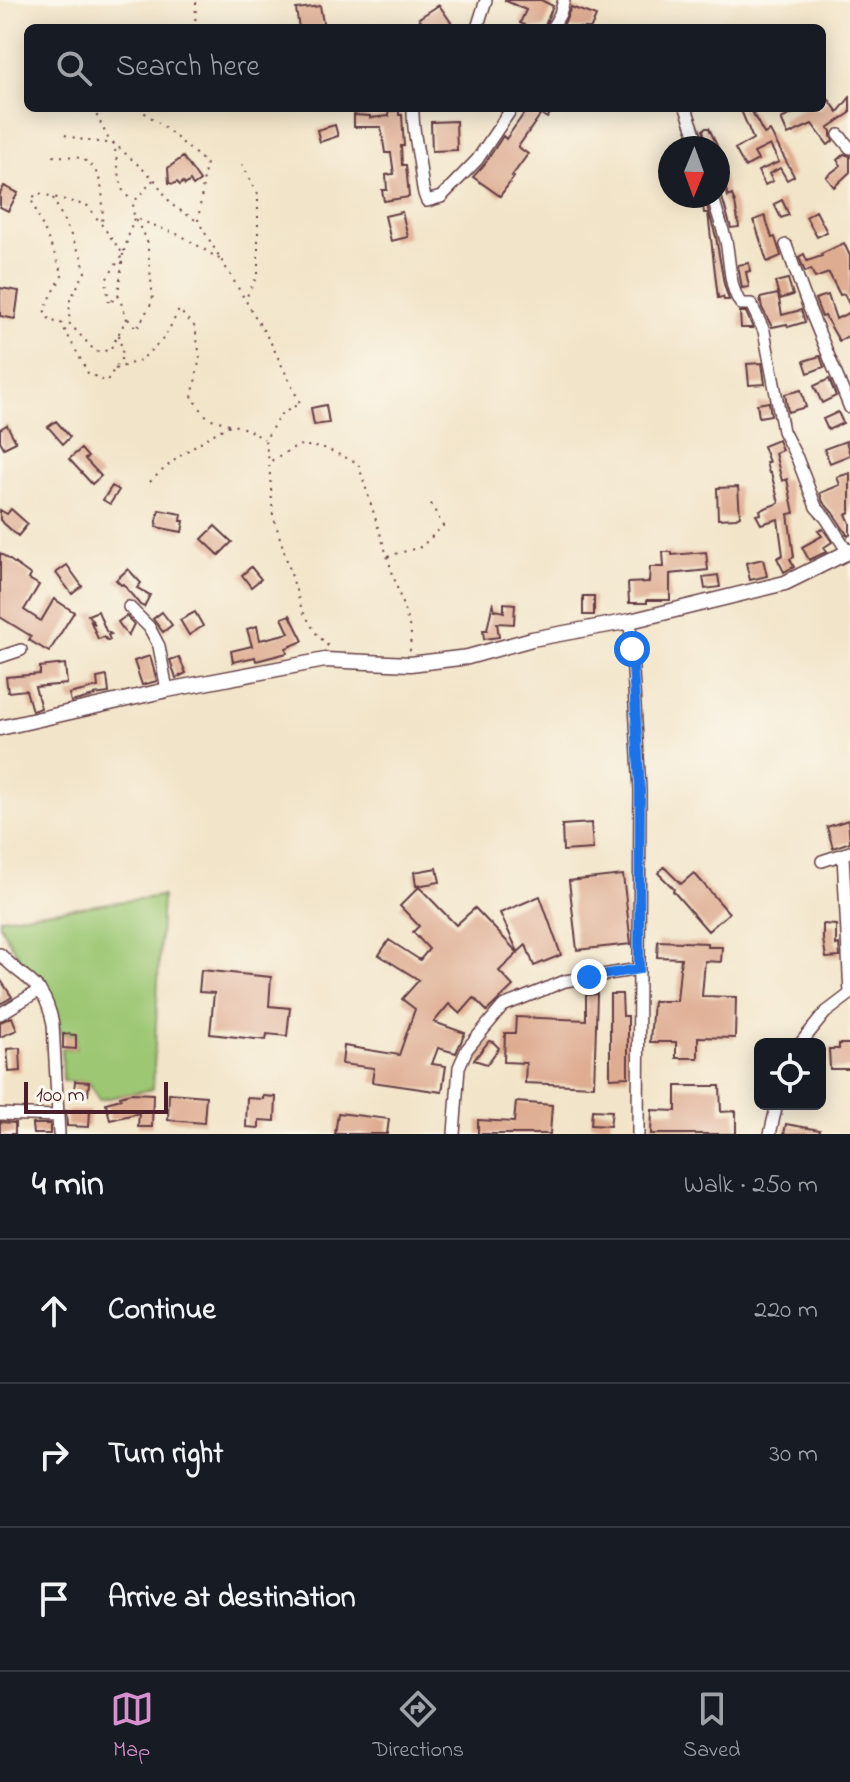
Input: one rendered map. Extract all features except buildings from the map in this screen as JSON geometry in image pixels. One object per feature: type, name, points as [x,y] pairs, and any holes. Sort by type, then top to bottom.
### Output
[{"type":"main road","points":[[0,728],[167,690],[325,660],[410,664],[468,657],[532,639],[630,621],[785,583],[849,552]]},
{"type":"street","points":[[478,24],[486,0]]},
{"type":"street","points":[[554,24],[564,0]]},
{"type":"street","points":[[413,112],[422,192],[427,201],[441,197],[477,160],[509,112]]},
{"type":"street","points":[[687,112],[696,136]]},
{"type":"street","points":[[839,135],[850,148]]},
{"type":"street","points":[[715,208],[726,243],[736,297],[741,304],[751,304],[764,331],[783,431],[816,507],[849,552]]},
{"type":"street","points":[[786,245],[850,408]]},
{"type":"street","points":[[129,607],[149,627],[159,646],[167,690]]},
{"type":"street","points":[[630,621],[640,790],[638,1134]]},
{"type":"street","points":[[0,657],[21,650]]},
{"type":"street","points":[[805,1038],[825,1013],[850,994],[846,853],[822,861]]},
{"type":"street","points":[[0,954],[35,983],[50,1009],[59,1134]]},
{"type":"street","points":[[454,1134],[459,1067],[467,1049],[503,1006],[565,981],[639,969]]},
{"type":"street","points":[[0,1014],[40,990]]},
{"type":"street","points":[[770,1134],[776,1110]]},
{"type":"street","points":[[0,1114],[57,1116]]},
{"type":"path","points":[[195,24],[196,2]]},
{"type":"path","points":[[95,112],[108,138],[154,179],[172,205],[198,221],[271,343],[300,403],[280,415],[265,440],[273,515],[302,610],[327,644],[333,661]]},
{"type":"path","points":[[144,112],[206,163],[198,221]]},
{"type":"path","points":[[65,135],[114,144]]},
{"type":"path","points":[[114,144],[122,189],[133,203],[134,218],[123,254],[118,295],[127,318],[137,329],[153,300],[147,239],[134,218]]},
{"type":"path","points":[[53,156],[83,159],[94,169],[104,194],[102,225]]},
{"type":"path","points":[[242,164],[258,194],[258,274],[245,299]]},
{"type":"path","points":[[133,203],[154,179]]},
{"type":"path","points":[[119,335],[123,356],[106,382],[88,373],[60,321],[51,322],[44,310],[63,274],[31,199],[38,193],[88,206],[123,254]]},
{"type":"path","points":[[52,195],[82,258],[85,272],[70,300],[69,323],[96,352],[110,350],[127,318]]},
{"type":"path","points":[[134,218],[182,236],[221,260]]},
{"type":"path","points":[[118,295],[109,304],[106,280],[123,254]]},
{"type":"path","points":[[115,369],[141,360],[165,337],[179,310],[195,327],[200,357],[192,398],[208,418],[247,429],[265,440]]},
{"type":"path","points":[[150,482],[171,461],[231,424]]},
{"type":"path","points":[[269,462],[298,445],[324,448],[358,463],[411,632],[410,664]]},
{"type":"path","points":[[387,556],[421,547],[443,526],[430,502]]},
{"type":"green space","points":[[162,896],[153,1089],[99,1100],[89,1082],[63,1081],[62,1048],[76,1049],[76,1035],[63,1034],[0,925],[0,918]]},
{"type":"route","points":[[589,977],[639,969],[640,790],[632,649]]}]
